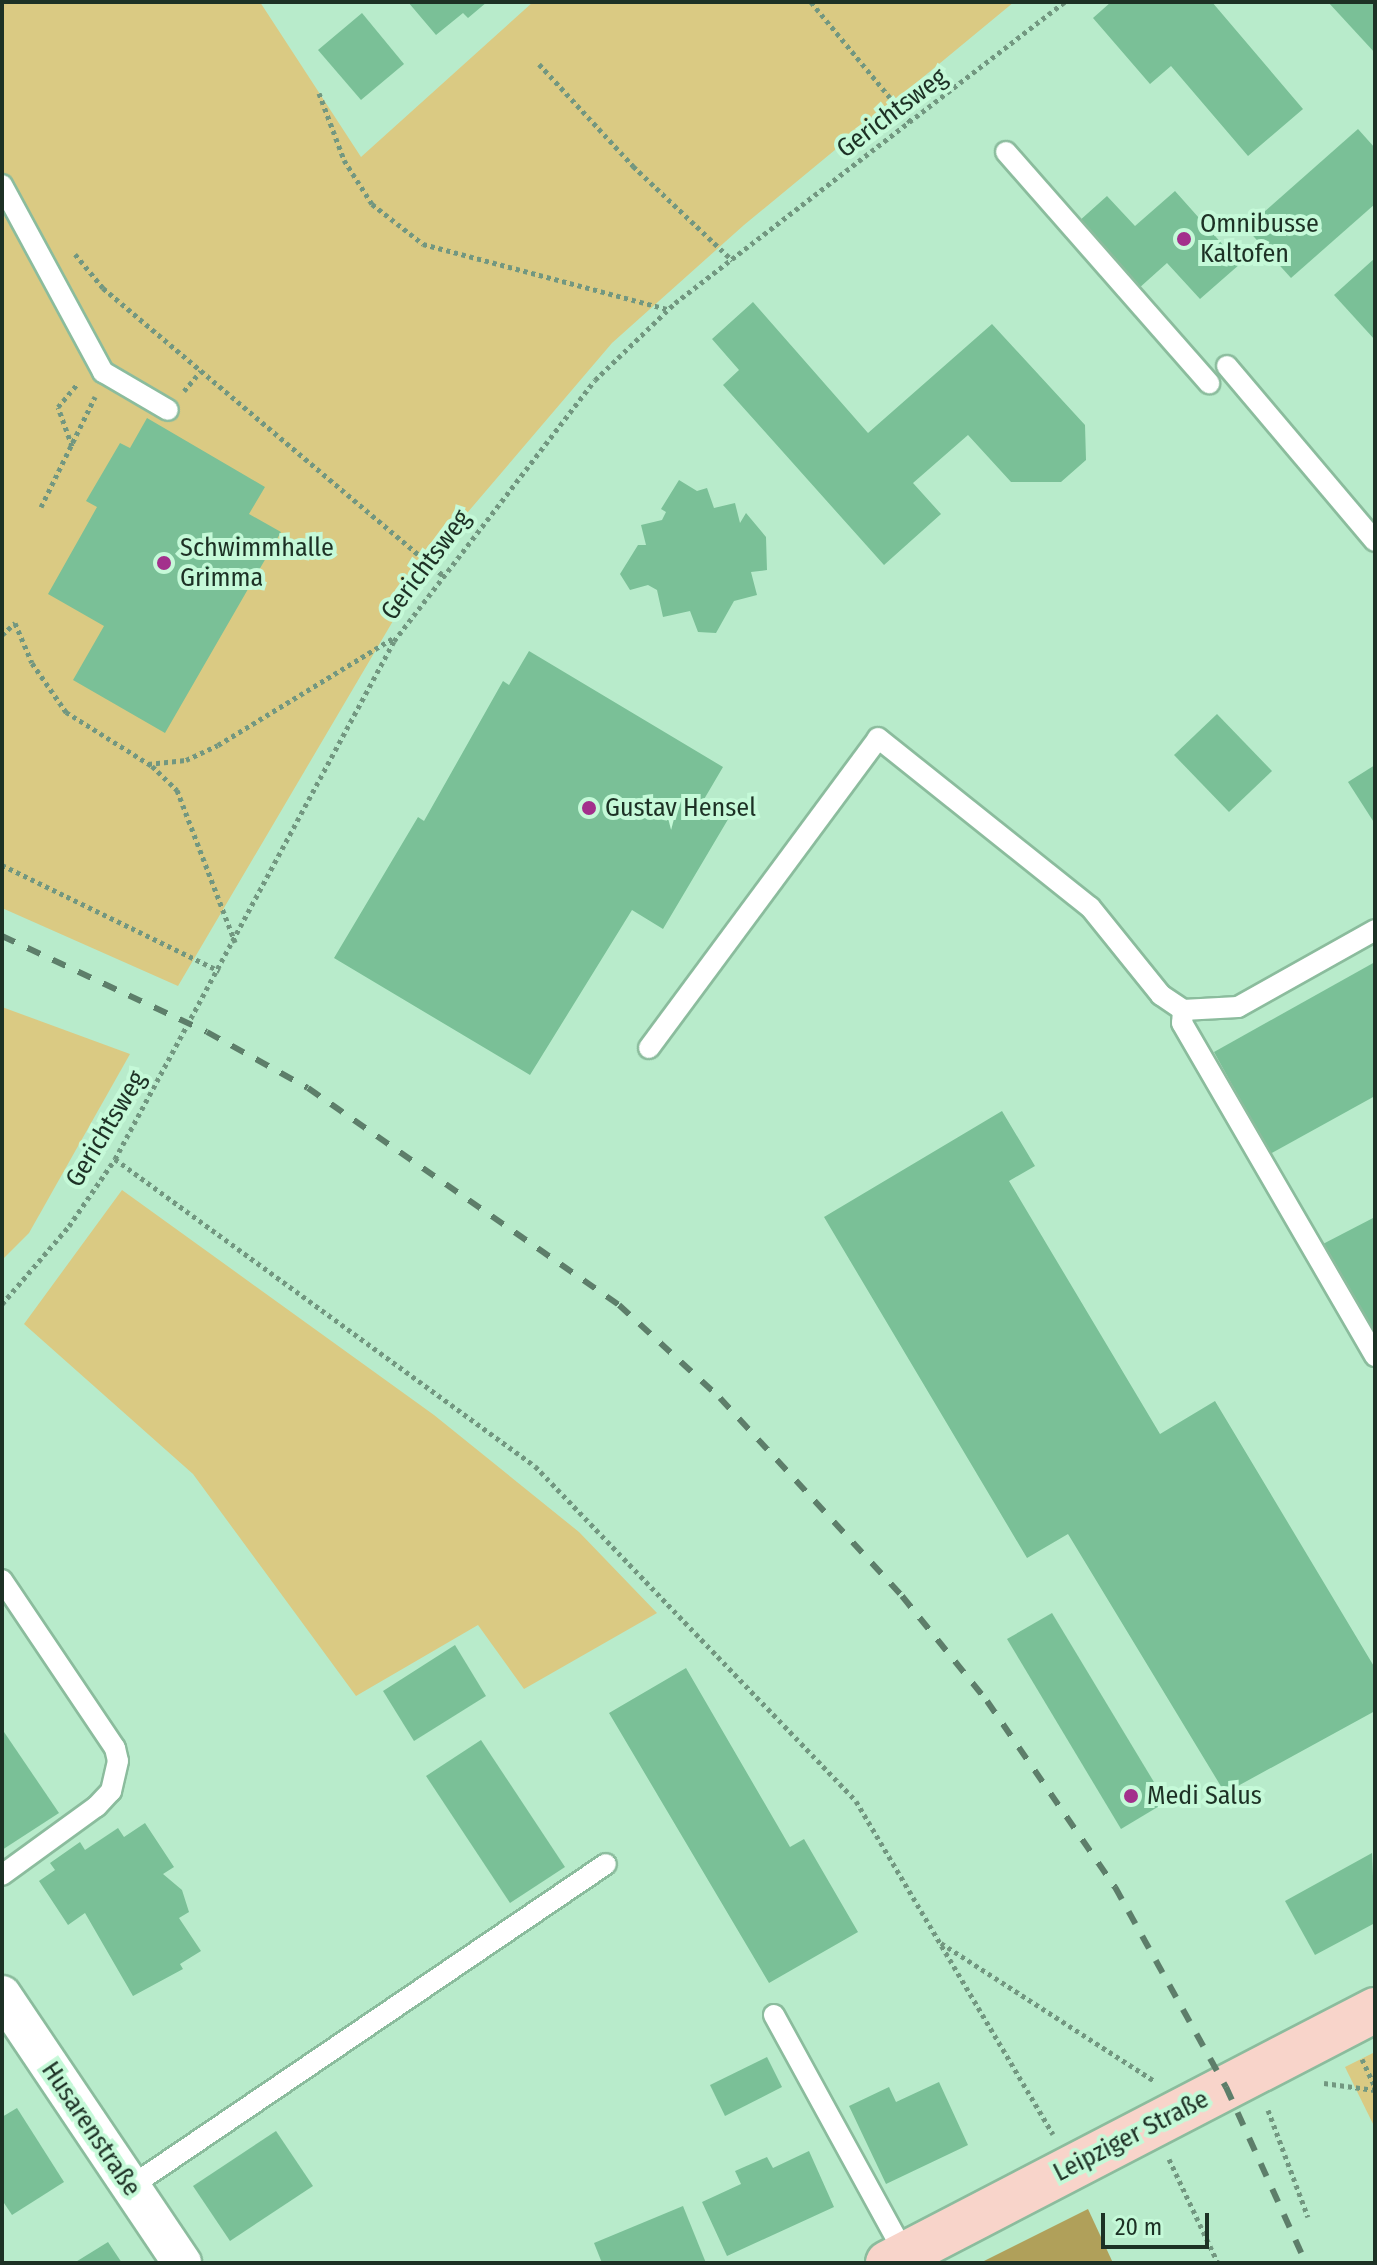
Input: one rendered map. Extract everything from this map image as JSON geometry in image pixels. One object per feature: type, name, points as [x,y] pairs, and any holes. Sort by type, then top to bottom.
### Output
[{"type":"main road","name":"Leipziger Straße","points":[[896,2258],[1375,2010]]},
{"type":"street","name":"Husarenstraße","points":[[2,1995],[182,2263]]},
{"type":"lane","points":[[1006,152],[1209,383]]},
{"type":"lane","points":[[2,185],[99,365],[168,410]]},
{"type":"lane","points":[[1227,366],[1375,541]]},
{"type":"lane","points":[[649,1048],[878,738],[1090,907],[1161,995],[1183,1010],[1238,1007],[1375,930]]},
{"type":"lane","points":[[1183,1010],[1182,1023],[1375,1356]]},
{"type":"lane","points":[[2,1580],[115,1748],[118,1761],[111,1791],[97,1806],[2,1875]]},
{"type":"lane","points":[[130,2187],[606,1864]]},
{"type":"lane","points":[[774,2015],[896,2258]]},
{"type":"path","points":[[811,2],[911,123]]},
{"type":"path","name":"Gerichtsweg","points":[[2,1304],[69,1226],[115,1159],[235,943],[310,791],[399,635],[595,380],[669,309],[1065,2]]},
{"type":"path","points":[[539,64],[633,166],[732,260]]},
{"type":"path","points":[[319,93],[344,160],[372,204],[423,244],[669,309]]},
{"type":"path","points":[[72,252],[103,288],[443,575]]},
{"type":"path","points":[[73,447],[58,407],[99,365]]},
{"type":"path","points":[[41,507],[87,420]]},
{"type":"path","points":[[2,635],[15,623],[32,663],[66,712],[147,764],[177,790],[235,943]]},
{"type":"path","points":[[147,764],[186,760],[218,745],[399,635]]},
{"type":"path","points":[[2,865],[219,971]]},
{"type":"path","points":[[115,1159],[535,1466],[856,1801],[1073,2167]]},
{"type":"path","points":[[940,1943],[1191,2105]]},
{"type":"path","points":[[1254,2073],[1308,2217]]},
{"type":"path","points":[[1153,2125],[1218,2263]]},
{"type":"shaded area","points":[[2,2],[260,2],[361,157],[533,2],[1014,2],[744,225],[612,343],[433,553],[178,986],[2,908]]},
{"type":"shaded area","points":[[2,1007],[130,1054],[29,1233],[2,1260]]},
{"type":"shaded area","points":[[122,1190],[434,1415],[579,1532],[657,1613],[524,1689],[478,1625],[356,1696],[193,1474],[24,1324]]},
{"type":"shaded area","points":[[1375,2052],[1375,2128],[1345,2067]]},
{"type":"shaded area","points":[[1088,2209],[1113,2263],[980,2263]]},
{"type":"building","points":[[408,2],[487,2],[468,18],[463,13],[436,35]]},
{"type":"building","points":[[1111,2],[1212,2],[1303,109],[1248,156],[1171,66],[1150,84],[1093,18]]},
{"type":"building","points":[[1328,2],[1375,2],[1375,53]]},
{"type":"building","points":[[362,13],[404,64],[361,100],[318,50]]},
{"type":"building","points":[[1358,129],[1375,148],[1375,204],[1291,278],[1246,228]]},
{"type":"building","points":[[1175,191],[1240,264],[1200,299],[1167,263],[1138,289],[1078,222],[1107,196],[1135,226]]},
{"type":"building","points":[[1375,258],[1375,340],[1334,295]]},
{"type":"building","points":[[753,302],[868,433],[992,324],[1085,425],[1086,460],[1061,482],[1011,482],[968,435],[913,483],[941,514],[884,565],[723,385],[739,370],[712,339]]},
{"type":"building","name":"Schwimmhalle Grimma","points":[[147,418],[265,487],[249,514],[281,532],[165,733],[73,680],[104,626],[48,594],[97,507],[86,501],[120,443],[130,448]]},
{"type":"building","points":[[679,480],[697,491],[707,488],[714,508],[735,503],[740,523],[746,513],[766,537],[767,570],[751,572],[757,595],[734,601],[716,633],[698,632],[690,611],[663,617],[657,590],[648,585],[630,590],[620,574],[638,545],[646,545],[641,525],[662,520],[666,512],[661,509]]},
{"type":"building","points":[[529,651],[723,767],[703,801],[730,816],[663,929],[632,910],[530,1075],[334,958],[418,817],[424,821],[503,681],[509,685]]},
{"type":"building","points":[[1217,714],[1272,771],[1229,812],[1174,755]]},
{"type":"building","points":[[1375,765],[1375,824],[1348,782]]},
{"type":"building","points":[[1375,962],[1375,1096],[1270,1154],[1214,1052]]},
{"type":"building","points":[[1002,1111],[1035,1166],[1009,1181],[1160,1434],[1215,1401],[1375,1668],[1375,1711],[1225,1793],[1068,1534],[1027,1558],[824,1217]]},
{"type":"building","points":[[1375,1217],[1375,1343],[1321,1245]]},
{"type":"building","points":[[1052,1613],[1166,1802],[1121,1829],[1007,1639]]},
{"type":"building","points":[[455,1645],[486,1696],[414,1741],[383,1691]]},
{"type":"building","points":[[686,1668],[790,1847],[804,1839],[858,1932],[769,1983],[609,1713]]},
{"type":"building","points":[[2,1729],[59,1813],[2,1850]]},
{"type":"building","points":[[481,1740],[565,1867],[510,1903],[426,1776]]},
{"type":"building","points":[[145,1823],[174,1867],[163,1874],[182,1890],[189,1912],[179,1918],[201,1951],[180,1964],[183,1969],[133,1996],[85,1913],[68,1925],[39,1881],[55,1870],[50,1863],[80,1842],[85,1850],[118,1828],[124,1837]]},
{"type":"building","points":[[1372,1853],[1375,1923],[1315,1955],[1285,1901]]},
{"type":"building","points":[[767,2057],[782,2087],[725,2116],[710,2085]]},
{"type":"building","points":[[939,2082],[968,2145],[886,2184],[849,2106],[889,2087],[896,2102]]},
{"type":"building","points":[[17,2108],[64,2182],[12,2215],[2,2200],[2,2117]]},
{"type":"building","points":[[276,2131],[313,2186],[230,2241],[193,2186]]},
{"type":"building","points":[[809,2151],[834,2207],[727,2256],[702,2202],[741,2184],[735,2171],[767,2157],[773,2168]]},
{"type":"building","points":[[683,2206],[706,2263],[602,2263],[594,2243]]},
{"type":"building","points":[[108,2242],[122,2263],[74,2263]]},
{"type":"railway","points":[[2,936],[207,1032],[308,1088],[619,1305],[720,1398],[902,1596],[987,1701],[1115,1887],[1226,2087],[1306,2263]]},
{"type":"place","name":"Omnibusse Kaltofen","points":[[1184,239]]},
{"type":"place","name":"Schwimmhalle Grimma","points":[[164,563]]},
{"type":"place","name":"Gustav Hensel","points":[[589,808]]},
{"type":"place","name":"Medi Salus","points":[[1131,1796]]}]
